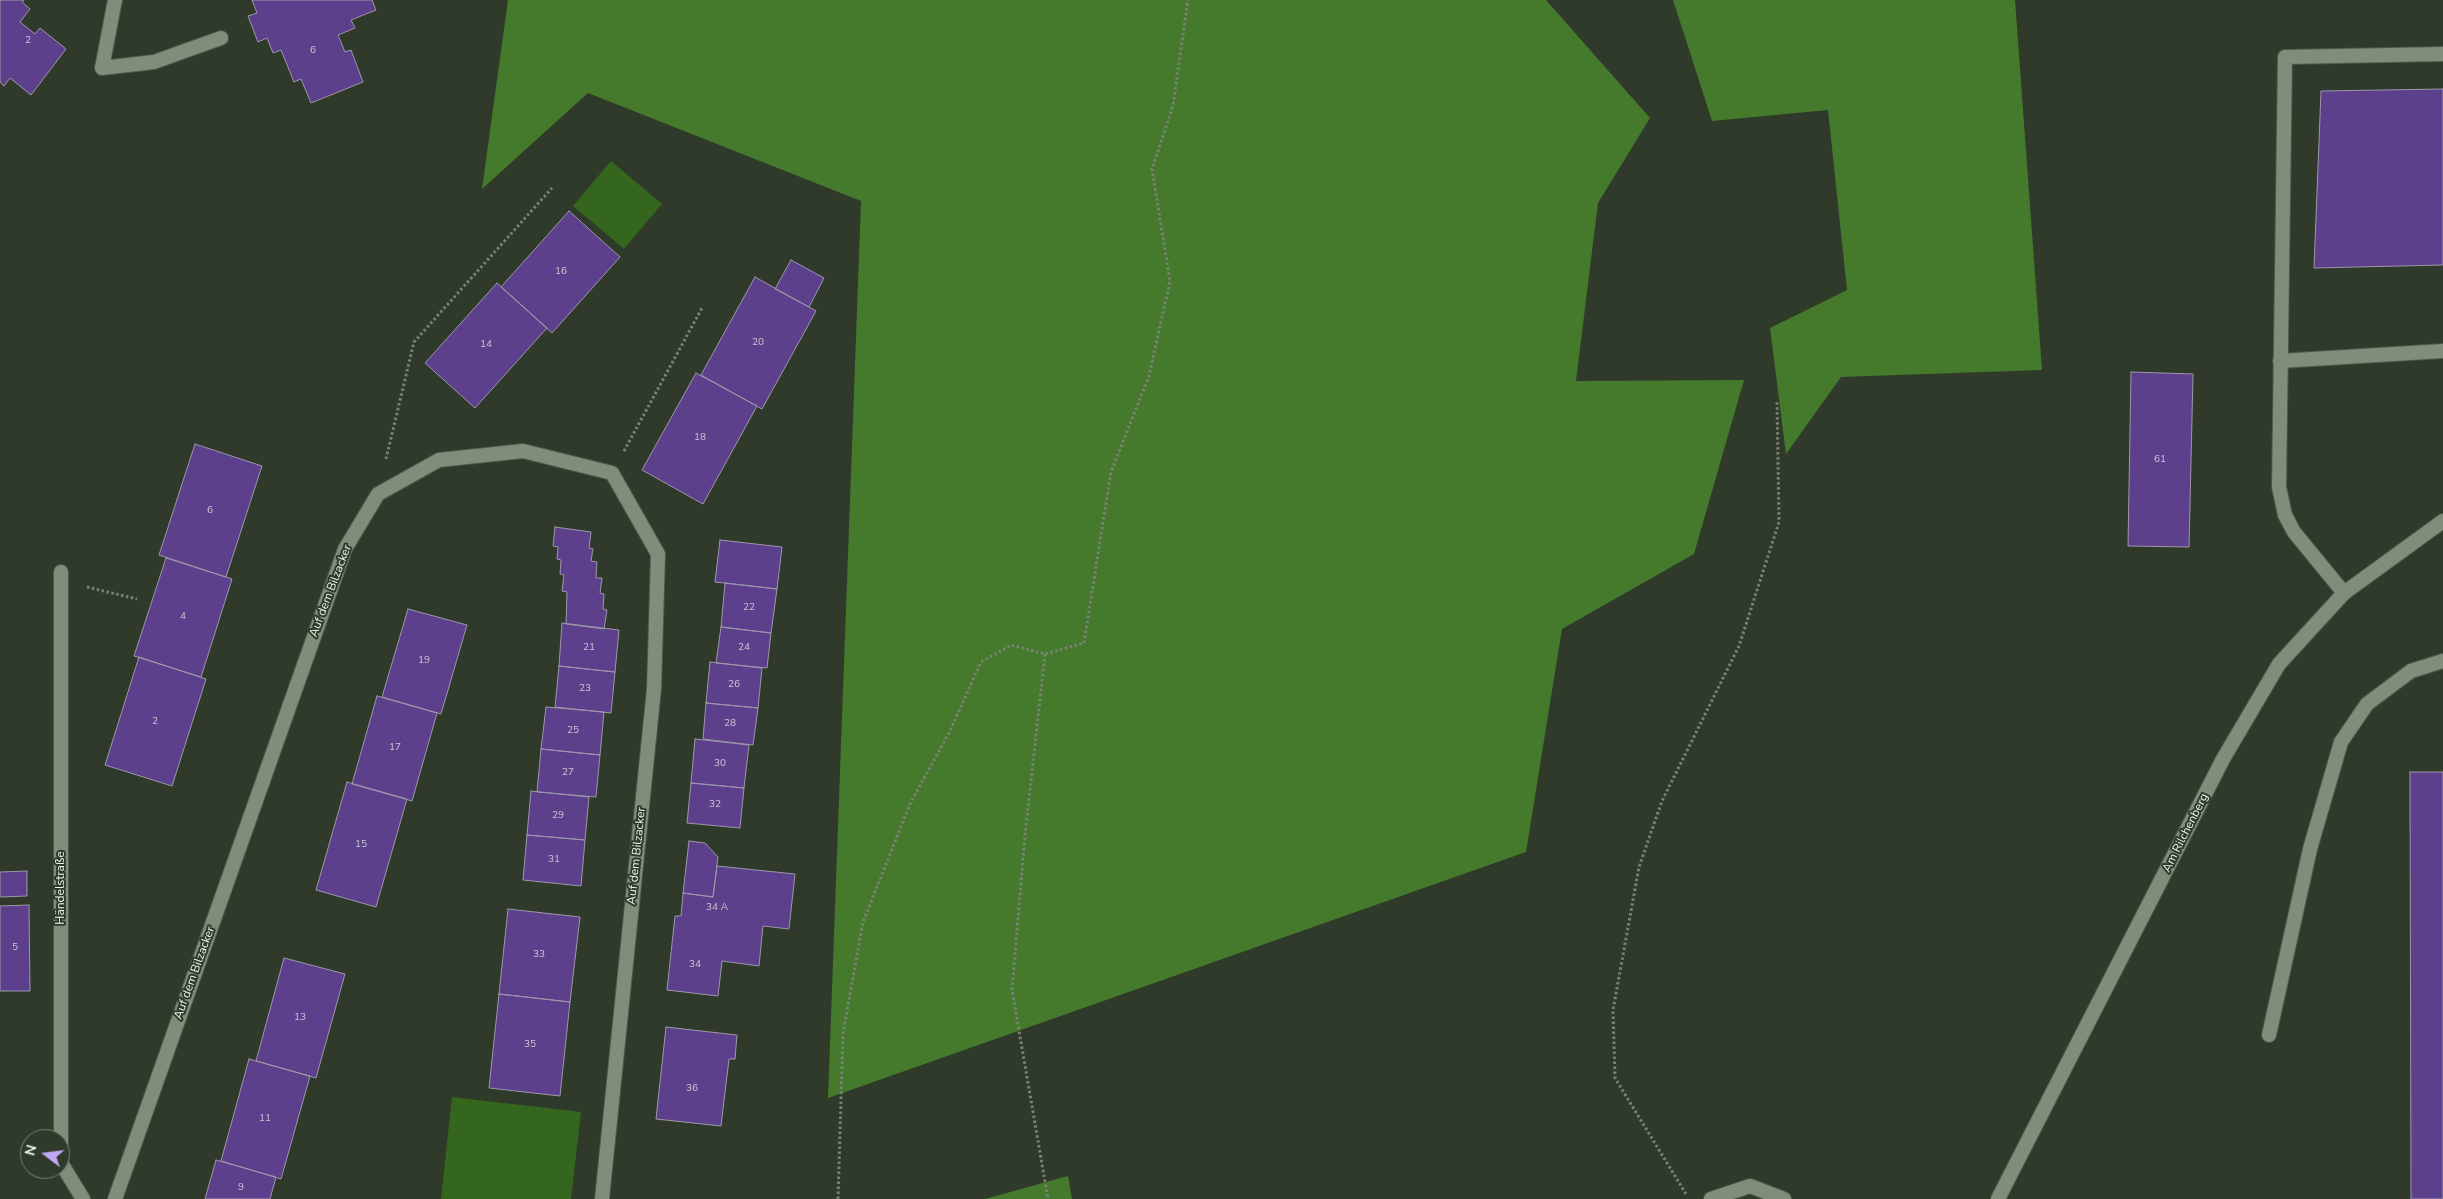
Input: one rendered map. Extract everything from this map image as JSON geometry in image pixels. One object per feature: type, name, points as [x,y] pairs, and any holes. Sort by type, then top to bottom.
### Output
[{"type":"street","points":[[115,0],[102,68],[154,62],[221,38]]},
{"type":"street","points":[[2344,593],[2294,532],[2285,515],[2279,487],[2285,57],[2443,54]]},
{"type":"street","points":[[2280,361],[2443,351]]},
{"type":"street","points":[[378,494],[439,460],[523,451],[612,473]]},
{"type":"street","name":"Auf dem Bilzacker","points":[[602,1199],[654,690],[658,554],[612,473]]},
{"type":"street","name":"Auf dem Bilzacker","points":[[115,1199],[345,550],[378,494]]},
{"type":"street","name":"Am Rilchenberg","points":[[1998,1199],[2223,759],[2279,664],[2344,593],[2443,521]]},
{"type":"street","name":"Händelstraße","points":[[61,577],[62,1163],[83,1199]]},
{"type":"street","points":[[2269,1035],[2310,850],[2341,742],[2366,704],[2411,671],[2443,661]]},
{"type":"street","points":[[1711,1199],[1750,1186],[1784,1199]]},
{"type":"path","points":[[838,1199],[843,1033],[863,922],[910,804],[950,731],[981,662],[1011,645],[1045,654],[1084,643],[1111,472],[1149,376],[1170,281],[1152,169],[1173,106],[1188,0]]},
{"type":"path","points":[[378,494],[414,342],[552,188]]},
{"type":"path","points":[[612,473],[702,308]]},
{"type":"path","points":[[1689,1199],[1615,1078],[1613,1010],[1639,867],[1662,801],[1739,646],[1779,522],[1777,402]]},
{"type":"path","points":[[61,577],[137,599]]},
{"type":"path","points":[[1045,654],[1025,835],[1012,990],[1048,1199]]},
{"type":"green space","points":[[508,0],[1546,0],[1650,118],[1598,203],[1576,381],[1744,380],[1694,554],[1562,629],[1526,852],[828,1098],[861,201],[588,93],[482,189]]},
{"type":"green space","points":[[1673,0],[2015,0],[2042,370],[1841,377],[1786,454],[1770,328],[1847,290],[1828,110],[1712,121]]},
{"type":"green space","points":[[611,161],[662,204],[624,249],[573,206]]},
{"type":"green space","points":[[452,1097],[581,1112],[571,1199],[441,1199]]},
{"type":"green space","points":[[1068,1176],[1072,1199],[985,1199]]},
{"type":"building","points":[[0,0],[24,0],[22,2],[30,9],[20,22],[35,34],[40,28],[66,49],[31,95],[10,78],[4,86],[0,82]]},
{"type":"building","points":[[252,0],[372,0],[376,10],[351,20],[355,28],[338,35],[345,52],[351,50],[363,82],[311,103],[301,79],[294,82],[281,50],[273,53],[267,38],[258,42],[248,16],[257,13]]},
{"type":"building","points":[[2443,89],[2443,265],[2314,268],[2321,91]]},
{"type":"building","points":[[569,211],[620,257],[552,333],[501,287]]},
{"type":"building","points":[[791,260],[824,278],[809,307],[775,289]]},
{"type":"building","points":[[755,277],[816,311],[762,409],[701,375]]},
{"type":"building","points":[[497,283],[547,328],[475,408],[425,363]]},
{"type":"building","points":[[2131,372],[2193,374],[2189,547],[2128,546]]},
{"type":"building","points":[[696,373],[757,406],[703,504],[642,470]]},
{"type":"building","points":[[195,444],[262,466],[226,577],[159,555]]},
{"type":"building","points":[[555,527],[591,532],[589,548],[593,549],[591,561],[597,562],[596,578],[602,578],[600,593],[604,594],[603,609],[607,610],[604,629],[566,624],[567,592],[562,591],[564,575],[560,574],[561,560],[557,559],[558,547],[553,546]]},
{"type":"building","points":[[720,540],[782,547],[777,589],[715,582]]},
{"type":"building","points":[[166,558],[232,579],[201,677],[134,656]]},
{"type":"building","points":[[725,583],[777,589],[771,633],[721,627]]},
{"type":"building","points":[[408,609],[467,625],[441,714],[382,697]]},
{"type":"building","points":[[562,623],[619,630],[615,672],[559,666]]},
{"type":"building","points":[[721,627],[771,633],[767,668],[716,663]]},
{"type":"building","points":[[139,657],[206,679],[172,786],[105,765]]},
{"type":"building","points":[[710,662],[762,668],[758,708],[706,703]]},
{"type":"building","points":[[559,666],[615,672],[611,713],[555,707]]},
{"type":"building","points":[[377,696],[437,713],[412,801],[352,784]]},
{"type":"building","points":[[706,703],[758,708],[753,745],[703,739]]},
{"type":"building","points":[[546,707],[604,712],[600,755],[541,749]]},
{"type":"building","points":[[695,739],[749,745],[744,788],[691,783]]},
{"type":"building","points":[[541,749],[600,755],[596,797],[537,792]]},
{"type":"building","points":[[2410,772],[2443,772],[2443,1199],[2411,1199]]},
{"type":"building","points":[[347,782],[407,799],[376,907],[316,890]]},
{"type":"building","points":[[691,783],[744,788],[740,828],[687,823]]},
{"type":"building","points":[[531,791],[589,797],[585,840],[527,835]]},
{"type":"building","points":[[527,835],[585,840],[581,886],[523,880]]},
{"type":"building","points":[[689,841],[705,843],[718,857],[713,897],[683,893]]},
{"type":"building","points":[[717,866],[795,874],[789,929],[763,926],[759,966],[722,961],[718,996],[667,990],[675,916],[681,916],[683,893],[713,897]]},
{"type":"building","points":[[27,871],[27,896],[0,897],[0,872]]},
{"type":"building","points":[[29,905],[30,991],[0,991],[0,906]]},
{"type":"building","points":[[508,909],[580,917],[570,1002],[499,994]]},
{"type":"building","points":[[284,958],[345,974],[316,1078],[256,1061]]},
{"type":"building","points":[[499,994],[570,1002],[560,1096],[489,1088]]},
{"type":"building","points":[[666,1027],[737,1035],[735,1059],[729,1059],[721,1126],[656,1119]]},
{"type":"building","points":[[249,1059],[310,1076],[281,1179],[221,1161]]},
{"type":"building","points":[[216,1160],[276,1177],[270,1199],[205,1199]]}]
